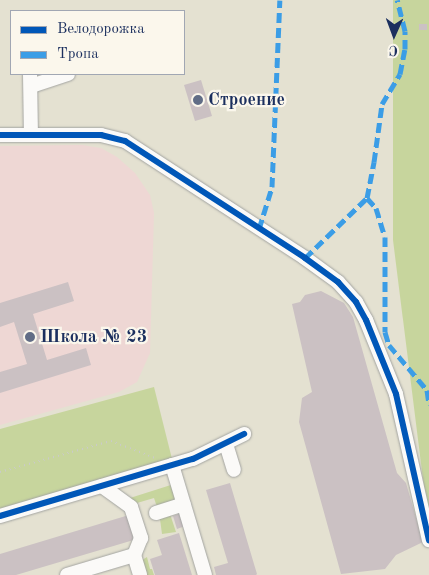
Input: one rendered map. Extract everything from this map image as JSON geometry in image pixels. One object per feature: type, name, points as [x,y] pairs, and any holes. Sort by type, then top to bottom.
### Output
[{"type":"street","points":[[31,135],[30,80],[62,75]]},
{"type":"street","points":[[0,135],[101,135],[125,141],[305,258],[338,282],[356,302],[366,320],[396,394],[429,540]]},
{"type":"street","points":[[0,516],[193,459],[244,434]]},
{"type":"street","points":[[226,444],[234,470]]},
{"type":"street","points":[[172,465],[205,575]]},
{"type":"street","points":[[102,486],[131,507],[141,538],[134,555],[140,575]]},
{"type":"street","points":[[156,513],[184,504]]},
{"type":"street","points":[[67,575],[134,555]]},
{"type":"path","points":[[0,472],[111,441],[155,458]]},
{"type":"shaded area","points":[[82,145],[101,148],[117,157],[135,173],[150,195],[154,213],[150,353],[137,382],[119,392],[0,425],[0,146]]},
{"type":"green space","points":[[393,0],[429,0],[429,527],[393,240]]},
{"type":"green space","points":[[154,387],[172,459],[0,510],[0,429]]},
{"type":"green space","points":[[174,484],[179,500],[157,507],[154,498],[137,503],[130,498]]},
{"type":"green space","points":[[170,514],[176,532],[162,534],[160,519]]},
{"type":"green space","points":[[147,557],[150,569],[152,569],[154,575],[144,575],[142,560]]},
{"type":"building","points":[[419,24],[427,24],[427,30],[419,30]]},
{"type":"building","name":"Строение","points":[[201,80],[212,116],[195,121],[184,85]]},
{"type":"building","name":"Школа № 23","points":[[68,282],[74,301],[33,314],[47,360],[86,348],[91,365],[0,393],[0,372],[27,364],[14,322],[0,327],[0,303]]},
{"type":"building","points":[[321,291],[344,303],[353,317],[397,473],[406,483],[423,542],[396,555],[385,569],[341,574],[299,422],[302,398],[312,392],[292,304],[300,302],[305,295]]},
{"type":"building","points":[[230,483],[256,575],[216,575],[214,567],[228,563],[206,490]]},
{"type":"building","points":[[181,513],[185,526],[177,529],[173,516]]},
{"type":"building","points":[[129,515],[137,539],[16,575],[0,575],[0,554]]},
{"type":"building","points":[[179,533],[192,575],[155,575],[150,559],[162,555],[157,540]]},
{"type":"marked path","points":[[259,229],[272,187],[280,0]]},
{"type":"marked path","points":[[305,258],[367,198],[382,104],[400,74],[405,49],[405,31],[397,0]]},
{"type":"marked path","points":[[367,198],[376,208],[385,237],[385,332],[389,345],[427,390],[429,405]]},
{"type":"cycle path","points":[[0,135],[101,135],[125,141],[305,258],[338,282],[356,302],[366,320],[396,394],[429,540]]},
{"type":"cycle path","points":[[0,516],[193,459],[244,434]]},
{"type":"place","name":"Строение","points":[[198,100]]},
{"type":"place","name":"Школа № 23","points":[[30,337]]}]
